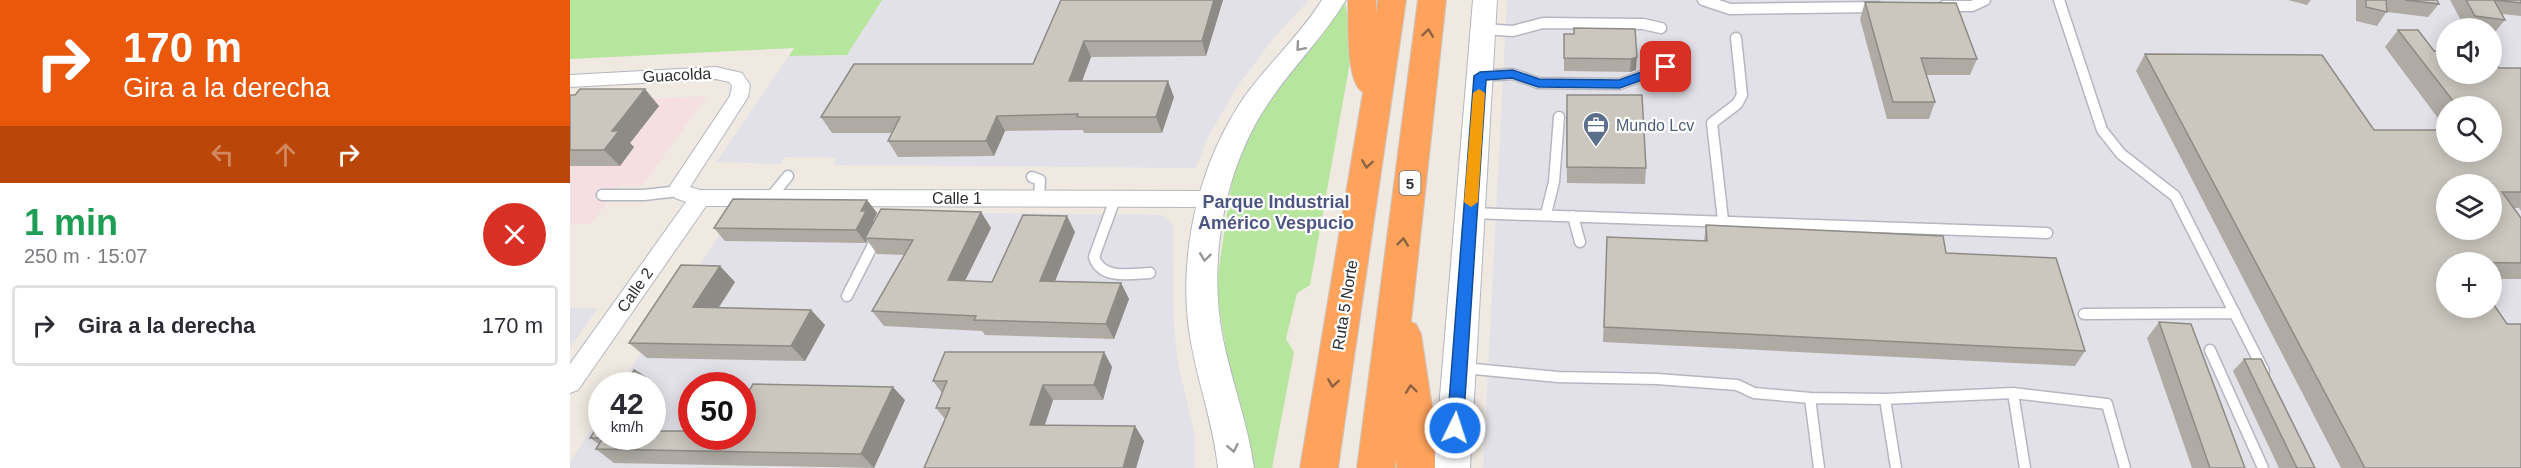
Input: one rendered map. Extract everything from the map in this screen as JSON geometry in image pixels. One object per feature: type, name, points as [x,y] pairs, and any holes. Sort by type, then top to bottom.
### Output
[{"type":"highway","points":[[1362,0],[1364,60],[1376,106]]},
{"type":"highway","name":"Ruta 5 Norte","points":[[1320,459],[1392,0]]},
{"type":"highway","name":"5","points":[[1376,468],[1432,0]]},
{"type":"highway","points":[[1396,300],[1410,377],[1416,468]]},
{"type":"main road","points":[[1236,468],[1202,307],[1203,274],[1214,199],[1228,153],[1253,105],[1310,36],[1334,0]]},
{"type":"main road","points":[[1452,468],[1484,14]]},
{"type":"street","name":"Guacolda","points":[[570,81],[716,73],[730,75],[738,81],[741,91],[739,96],[686,174],[689,194]]},
{"type":"street","name":"Calle 1","points":[[689,194],[895,203],[1039,199],[1214,199]]},
{"type":"street","name":"Calle 2","points":[[570,383],[689,194]]},
{"type":"lane","points":[[1703,0],[1715,6],[1730,9],[1891,7]]},
{"type":"lane","points":[[1937,6],[1972,6],[1985,0]]},
{"type":"lane","points":[[2060,0],[2102,130],[2121,154],[2175,196],[2271,386]]},
{"type":"lane","points":[[1484,14],[1513,30],[1543,22],[1643,24],[1661,28]]},
{"type":"lane","points":[[1723,220],[1713,123],[1737,104],[1742,95],[1736,38]]},
{"type":"lane","points":[[1480,76],[1513,74],[1538,83],[1620,84],[1666,67]]},
{"type":"lane","points":[[1546,214],[1554,182],[1559,117]]},
{"type":"lane","points":[[770,198],[788,176]]},
{"type":"lane","points":[[1032,177],[1040,180],[1039,199]]},
{"type":"lane","points":[[602,195],[689,194]]},
{"type":"lane","points":[[1115,199],[1094,257],[1095,265],[1099,270],[1111,273],[1150,273]]},
{"type":"lane","points":[[1470,213],[2047,233]]},
{"type":"lane","points":[[1573,216],[1580,242]]},
{"type":"lane","points":[[847,296],[883,226]]},
{"type":"lane","points":[[2084,314],[2235,314]]},
{"type":"lane","points":[[2210,350],[2263,468]]},
{"type":"lane","points":[[1459,367],[1478,371],[1558,377],[1657,379],[1737,385],[1754,393],[1810,398],[1885,399],[2013,393],[2107,404],[2126,468]]},
{"type":"lane","points":[[2013,393],[2025,468]]},
{"type":"lane","points":[[1810,398],[1819,468]]},
{"type":"lane","points":[[1885,399],[1896,468]]},
{"type":"shaded area","points":[[882,0],[1309,0],[1272,40],[1237,87],[1207,139],[1196,168],[833,165],[837,158],[784,157],[781,164],[716,162],[789,56],[847,55]]},
{"type":"shaded area","points":[[1507,0],[2521,0],[2521,468],[1483,468]]},
{"type":"shaded area","points":[[707,96],[643,185],[619,185],[591,224],[570,224],[570,103]]},
{"type":"shaded area","points":[[736,210],[1162,215],[1173,225],[1174,327],[1178,363],[1195,436],[1195,468],[570,468],[570,462],[588,434],[588,450],[666,450],[666,372],[629,372]]},
{"type":"shaded area","points":[[570,308],[598,308],[570,348]]},
{"type":"green space","points":[[570,0],[882,0],[847,55],[789,56],[794,48],[570,59]]},
{"type":"green space","points":[[1345,2],[1351,34],[1350,62],[1310,285],[1297,293],[1286,339],[1294,352],[1272,468],[1245,468],[1216,287],[1232,181],[1248,130],[1280,83],[1321,37]]},
{"type":"building","points":[[1061,0],[1214,0],[1202,41],[1084,41],[1069,81],[1168,81],[1156,117],[1077,117],[1078,114],[997,116],[986,141],[888,141],[900,117],[821,117],[854,64],[1033,64]]},
{"type":"building","points":[[2366,0],[2386,0],[2387,12],[2366,7]]},
{"type":"building","points":[[2405,0],[2437,0],[2439,4]]},
{"type":"building","points":[[2466,0],[2494,0],[2505,20],[2502,18],[2475,16]]},
{"type":"building","points":[[2494,0],[2521,0],[2521,3]]},
{"type":"building","points":[[1865,2],[1956,3],[1977,59],[1921,58],[1935,102],[1893,102]]},
{"type":"building","points":[[1574,28],[1635,29],[1637,57],[1631,59],[1564,58],[1564,34],[1574,34]]},
{"type":"building","points":[[2398,30],[2418,30],[2436,51],[2436,79]]},
{"type":"building","points":[[2145,54],[2322,55],[2374,130],[2436,130],[2436,162],[2502,162],[2502,96],[2449,96],[2440,84],[2502,84],[2502,68],[2521,68],[2521,192],[2502,192],[2521,218],[2521,263],[2502,263],[2502,252],[2436,252],[2436,318],[2502,317],[2507,324],[2521,324],[2521,468],[2365,468]]},
{"type":"building","points":[[580,89],[645,89],[612,131],[619,131],[604,150],[570,150],[570,95],[575,95]]},
{"type":"building","points":[[1567,95],[1642,95],[1646,168],[1567,167]]},
{"type":"building","points":[[733,199],[867,200],[861,211],[866,211],[856,230],[714,228]]},
{"type":"building","points":[[881,209],[981,212],[948,280],[992,282],[1023,215],[1067,216],[1040,281],[1121,283],[1106,324],[974,320],[976,316],[872,311],[913,240],[865,238]]},
{"type":"building","points":[[1706,225],[1943,236],[1946,253],[2056,258],[2085,351],[1604,327],[1607,237],[1707,241]]},
{"type":"building","points":[[681,265],[720,266],[693,307],[811,310],[791,346],[629,343]]},
{"type":"building","points":[[2159,322],[2191,324],[2245,468],[2210,468]]},
{"type":"building","points":[[945,352],[1104,352],[1094,385],[1043,385],[1030,425],[1135,426],[1123,468],[924,468],[950,408],[936,408],[947,381],[933,381]]},
{"type":"building","points":[[2244,359],[2261,359],[2315,468],[2297,468]]},
{"type":"building","points":[[756,384],[893,387],[861,454],[649,450],[666,450],[666,431],[678,431],[678,450],[756,450]]},
{"type":"slow traffic","points":[[1471,202],[1479,93]]},
{"type":"place","name":"Mundo Lcv","points":[[1596,148]]},
{"type":"district","name":"Parque Industrial Américo Vespucio","points":[[1276,212]]},
{"type":"route","points":[[1455,428],[1480,76],[1513,74],[1538,83],[1620,84],[1666,67]]}]
